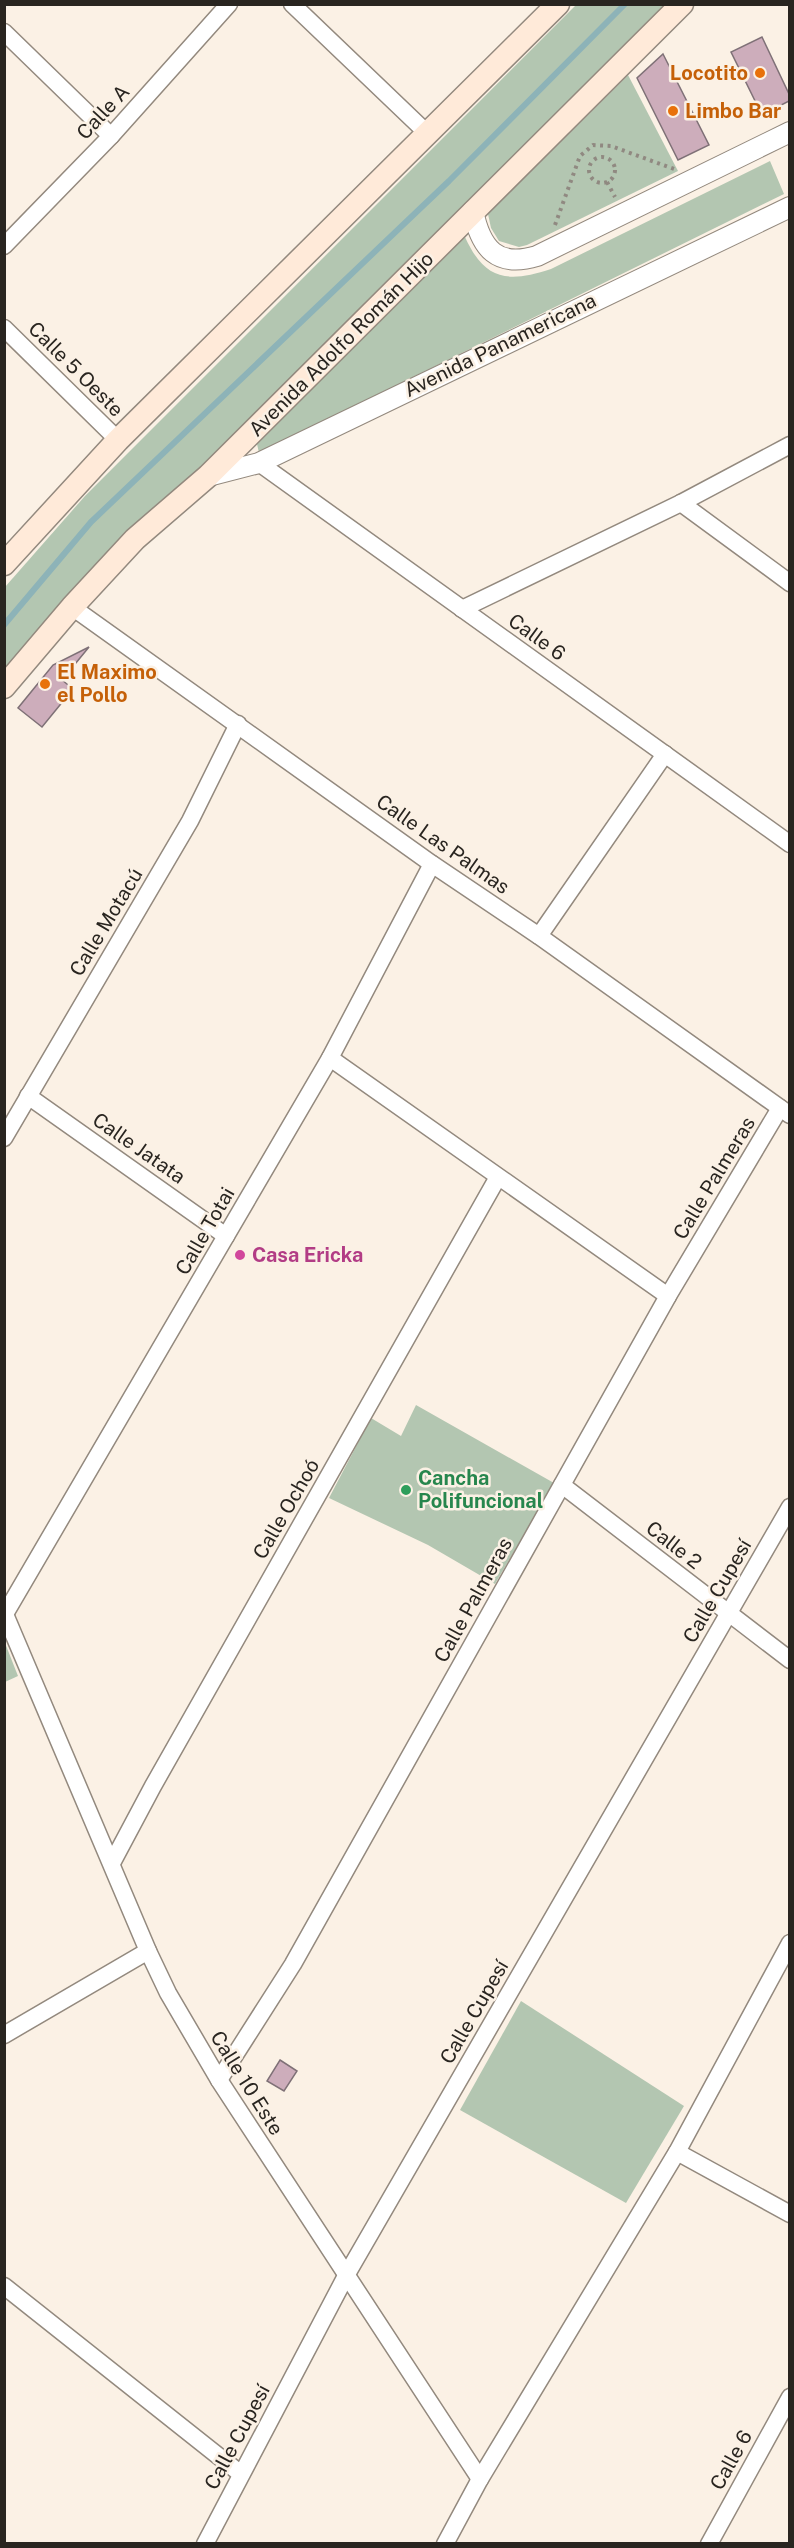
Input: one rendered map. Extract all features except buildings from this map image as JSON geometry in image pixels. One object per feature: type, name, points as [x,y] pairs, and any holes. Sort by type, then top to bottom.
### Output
[{"type":"main road","points":[[4,564],[118,440],[429,135],[558,4]]},
{"type":"main road","name":"Avenida Adolfo Román Hijo","points":[[4,687],[72,607],[135,539],[208,476],[682,4]]},
{"type":"street","name":"Calle A","points":[[4,246],[111,136],[229,4]]},
{"type":"street","points":[[292,4],[429,135]]},
{"type":"street","points":[[4,32],[111,136]]},
{"type":"street","points":[[474,211],[482,240],[492,253],[520,261],[560,245],[789,132]]},
{"type":"street","name":"Avenida Panamericana","points":[[208,476],[259,463],[789,207]]},
{"type":"street","name":"Calle 5 Oeste","points":[[4,328],[118,440]]},
{"type":"street","points":[[462,609],[681,503],[789,445]]},
{"type":"street","name":"Calle 6","points":[[259,463],[789,844]]},
{"type":"street","points":[[681,503],[789,583]]},
{"type":"street","name":"Calle Las Palmas","points":[[72,607],[785,1112]]},
{"type":"street","name":"Calle Motacú","points":[[4,1138],[190,821],[238,724]]},
{"type":"street","points":[[539,936],[664,754]]},
{"type":"street","name":"Calle Totai","points":[[5,1613],[330,1058],[432,864]]},
{"type":"street","points":[[330,1058],[668,1296]]},
{"type":"street","name":"Calle Jatata","points":[[28,1096],[226,1236]]},
{"type":"street","name":"Calle Palmeras","points":[[219,2080],[293,1964],[668,1296],[785,1112]]},
{"type":"street","name":"Calle Ochoó","points":[[112,1863],[153,1786],[498,1177]]},
{"type":"street","name":"Calle 2","points":[[562,1485],[789,1660]]},
{"type":"street","name":"Calle Cupesí","points":[[205,2544],[347,2274],[789,1506]]},
{"type":"street","name":"Calle 10 Este","points":[[5,1613],[148,1951],[168,1993],[219,2080],[480,2479]]},
{"type":"street","points":[[445,2544],[480,2479],[677,2152],[789,1943]]},
{"type":"street","points":[[4,2036],[148,1951]]},
{"type":"street","points":[[677,2152],[789,2214]]},
{"type":"street","points":[[4,2286],[242,2474]]},
{"type":"street","name":"Calle 6","points":[[709,2544],[789,2397]]},
{"type":"path","points":[[560,245],[553,233],[580,156],[593,145],[611,146],[678,171],[684,184]]},
{"type":"path","points":[[601,157],[609,160],[614,167],[613,176],[607,182],[596,181],[590,175],[591,164],[601,157]]},
{"type":"green space","points":[[576,5],[671,5],[5,689],[5,587],[85,496]]},
{"type":"green space","points":[[628,75],[678,171],[527,245],[519,247],[499,241],[491,228],[488,214]]},
{"type":"green space","points":[[770,161],[784,194],[259,453],[257,444],[465,237],[481,263],[499,275],[510,277],[536,273],[551,269]]},
{"type":"green space","points":[[416,1405],[554,1483],[495,1584],[428,1545],[329,1498],[371,1418],[401,1436]]},
{"type":"green space","points":[[5,1643],[18,1676],[4,1682]]},
{"type":"green space","points":[[521,2001],[684,2106],[626,2203],[460,2110]]},
{"type":"waterway","points":[[4,625],[91,522],[449,181],[625,4]]},
{"type":"place","name":"Locotito","points":[[760,73]]},
{"type":"place","name":"Limbo Bar","points":[[673,111]]},
{"type":"place","name":"El Maximo el Pollo","points":[[45,684]]},
{"type":"place","name":"Casa Ericka","points":[[240,1255]]},
{"type":"place","name":"Cancha Polifuncional","points":[[406,1490]]}]
